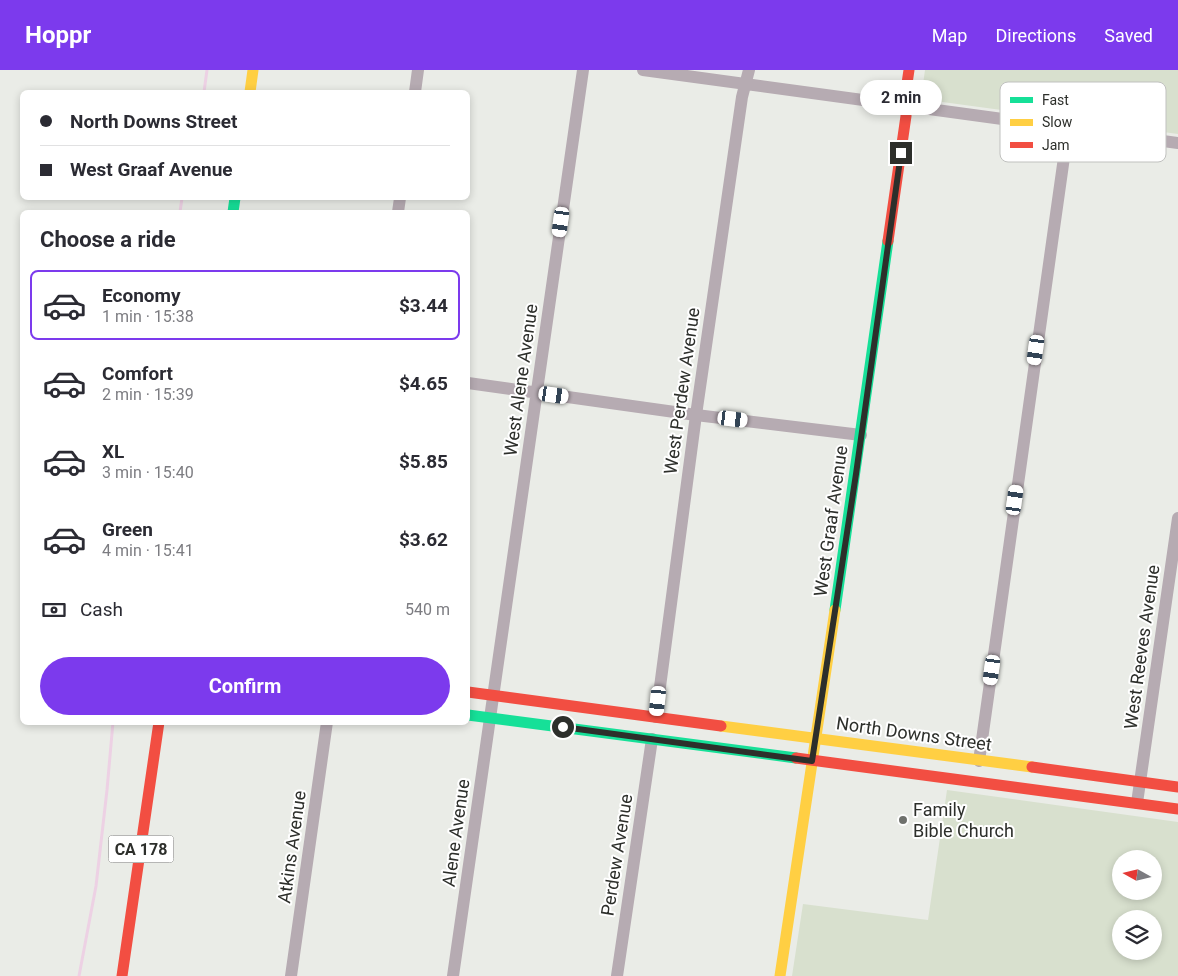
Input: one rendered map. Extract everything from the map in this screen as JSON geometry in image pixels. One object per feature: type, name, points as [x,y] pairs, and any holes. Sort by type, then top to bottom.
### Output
[{"type":"street","points":[[250,90],[253,70]]},
{"type":"street","points":[[415,90],[418,70]]},
{"type":"street","name":"West Alene Avenue","points":[[494,695],[583,70]]},
{"type":"street","points":[[643,70],[1000,120]]},
{"type":"street","name":"West Perdew Avenue","points":[[656,717],[696,415],[742,97],[749,70]]},
{"type":"street","name":"West Graaf Avenue","points":[[780,976],[861,435],[907,107],[905,97],[909,70]]},
{"type":"street","points":[[980,761],[1063,162]]},
{"type":"street","points":[[470,383],[696,415],[861,435]]},
{"type":"street","name":"West Reeves Avenue","points":[[1137,804],[1178,518]]},
{"type":"street","name":"North Downs Street","points":[[470,692],[1178,787]]},
{"type":"street","name":"Alene Avenue","points":[[453,976],[494,695]]},
{"type":"street","points":[[470,715],[1178,809]]},
{"type":"street","name":"CA 178","points":[[122,976],[159,725]]},
{"type":"street","name":"Atkins Avenue","points":[[291,976],[327,725]]},
{"type":"street","name":"Perdew Avenue","points":[[617,976],[652,739]]},
{"type":"green space","points":[[925,70],[1178,70],[1178,134],[1166,132],[1166,82],[1000,82],[1000,110],[935,101],[923,84]]},
{"type":"green space","points":[[947,790],[1178,822],[1178,976],[792,976],[803,904],[928,920]]},
{"type":"waterway","points":[[204,90],[207,70]]},
{"type":"waterway","points":[[180,210],[182,200]]},
{"type":"waterway","points":[[79,976],[96,886],[113,725]]},
{"type":"traffic: fast","points":[[233,210],[235,200]]},
{"type":"traffic: fast","points":[[835,610],[888,241]]},
{"type":"traffic: fast","points":[[470,715],[796,758]]},
{"type":"traffic: slow","points":[[250,90],[253,70]]},
{"type":"traffic: slow","points":[[780,976],[835,610]]},
{"type":"traffic: slow","points":[[721,726],[1032,767]]},
{"type":"traffic: jam","points":[[888,241],[906,116],[905,97],[909,70]]},
{"type":"traffic: jam","points":[[470,692],[721,726]]},
{"type":"traffic: jam","points":[[122,976],[159,725]]},
{"type":"traffic: jam","points":[[796,758],[1178,809]]},
{"type":"traffic: jam","points":[[1032,767],[1178,787]]},
{"type":"place","name":"Family Bible Church","points":[[903,820]]},
{"type":"route","points":[[563,727],[812,761],[856,474],[901,153]]}]
